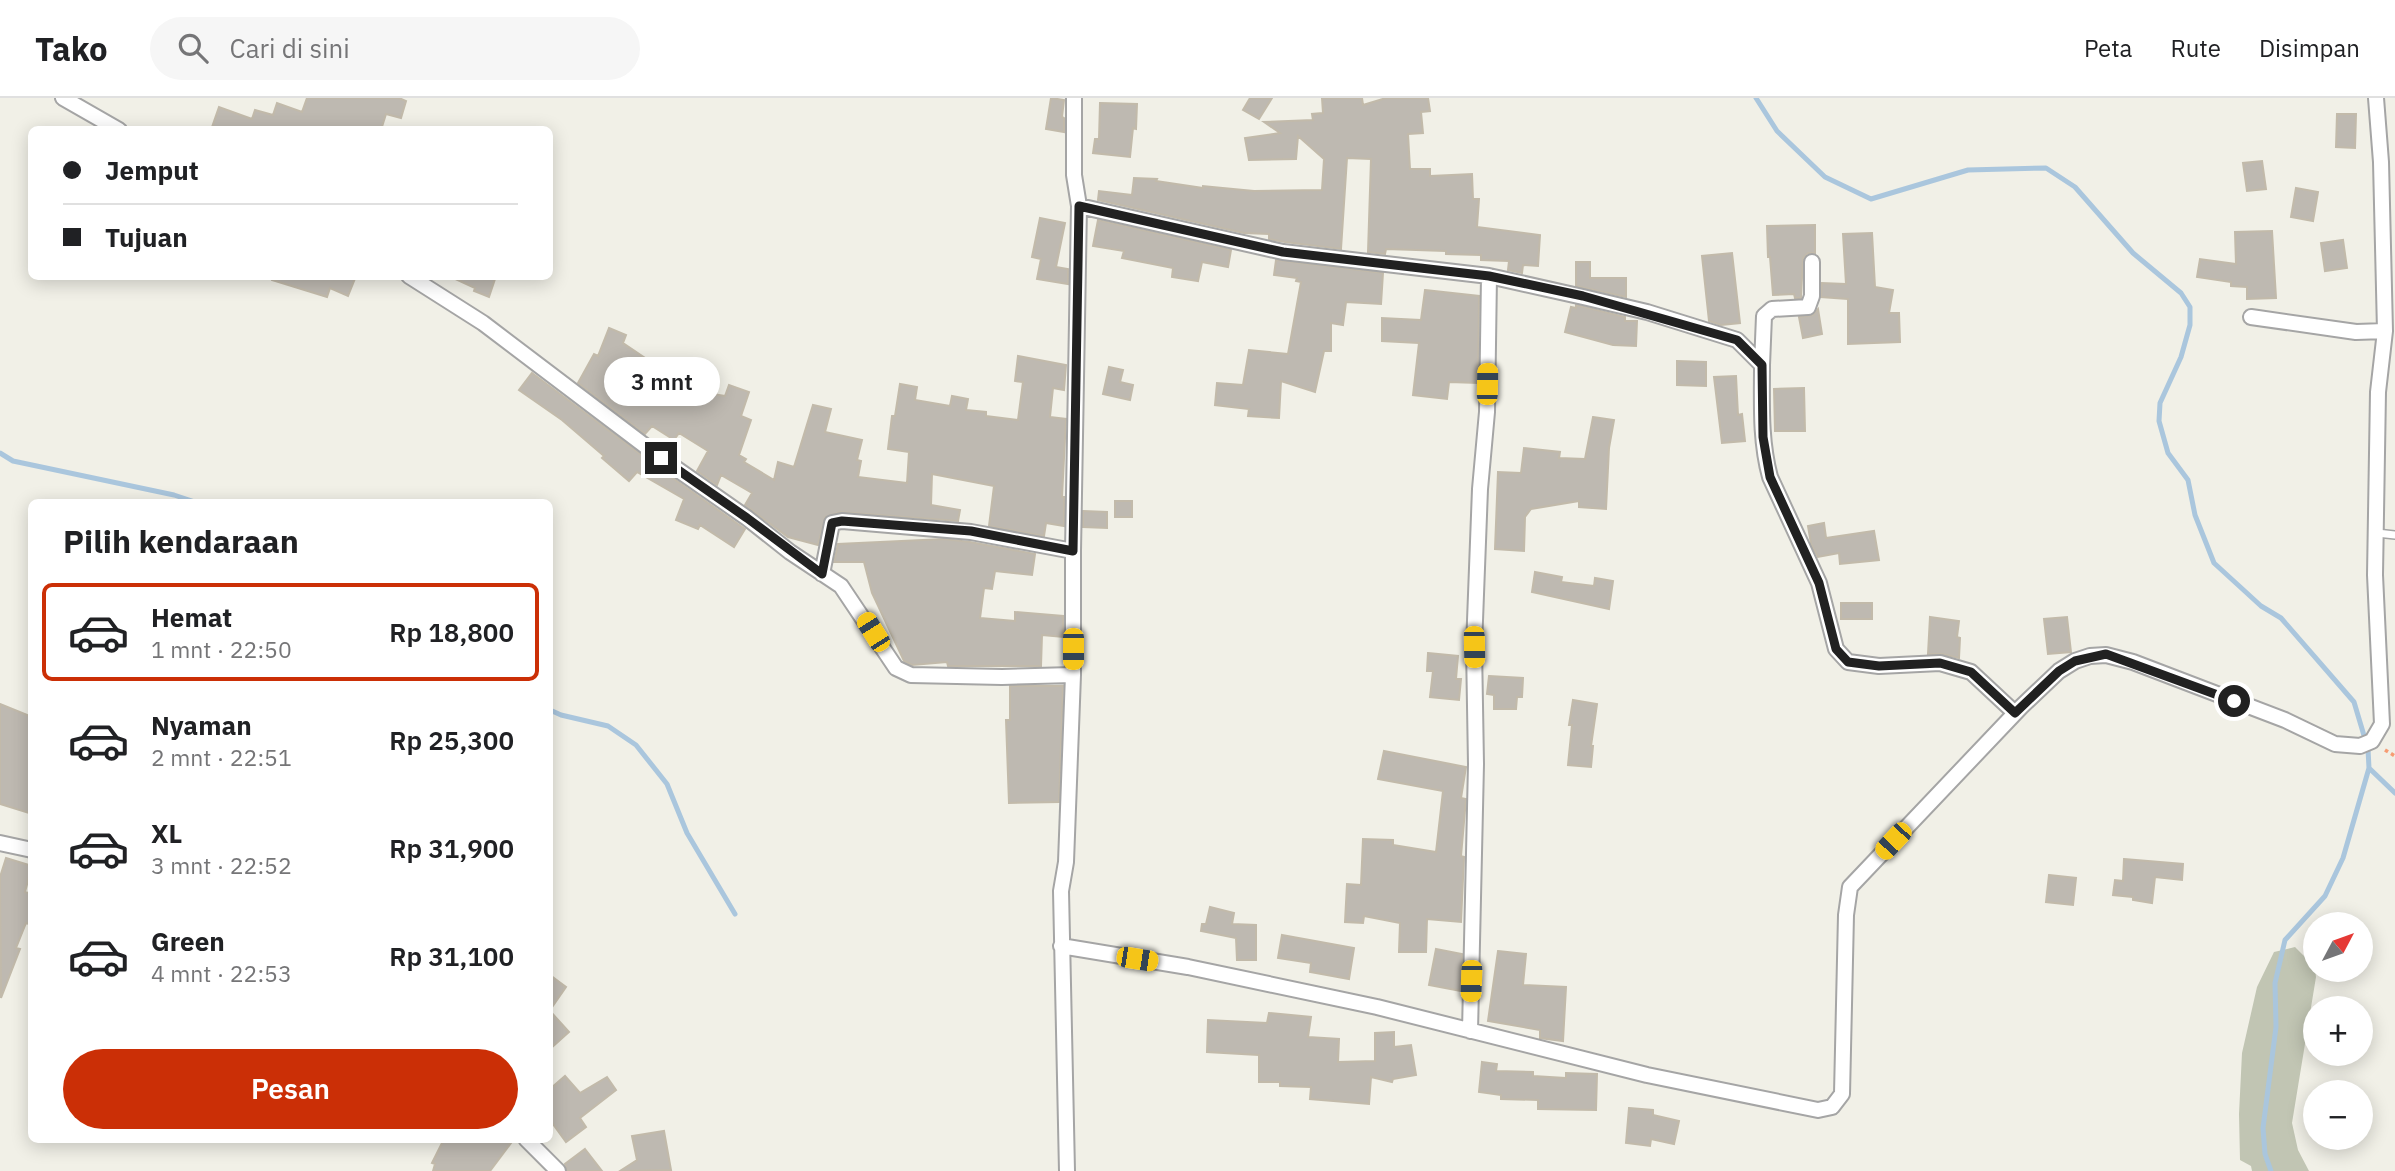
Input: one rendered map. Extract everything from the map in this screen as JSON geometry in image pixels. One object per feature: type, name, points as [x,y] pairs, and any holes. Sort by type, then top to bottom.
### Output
[{"type":"street","points":[[63,98],[112,126]]},
{"type":"street","points":[[1068,1171],[1061,891],[1066,862],[1073,675],[1079,206],[1074,174],[1074,98]]},
{"type":"street","points":[[1061,946],[1188,967],[1377,1007],[1686,1083],[1818,1110],[1832,1107],[1842,1094],[1846,915],[1850,887],[2015,713],[2059,671],[2075,661],[2106,654],[2285,720],[2335,744],[2360,746],[2372,741],[2382,724],[2375,575],[2378,392],[2385,331],[2381,162],[2376,98]]},
{"type":"street","points":[[1079,206],[1283,252],[1489,276],[1634,309],[1737,340],[1762,365]]},
{"type":"street","points":[[1812,262],[1812,296],[1808,307],[1772,309],[1764,316],[1763,437],[1770,477],[1819,583],[1836,649],[1848,662],[1879,666],[1940,663],[1971,672],[2015,713]]},
{"type":"street","points":[[1469,1031],[1476,764],[1474,647],[1486,412],[1489,276]]},
{"type":"street","points":[[415,280],[483,323],[565,387],[841,586],[896,668],[911,675],[1073,675]]},
{"type":"street","points":[[2252,317],[2356,332],[2385,331]]},
{"type":"street","points":[[822,574],[832,523],[842,521],[971,531],[1073,551]]},
{"type":"street","points":[[0,843],[28,849]]},
{"type":"street","points":[[530,1143],[558,1171]]},
{"type":"lane","points":[[2377,533],[2395,535]]},
{"type":"shaded area","points":[[2295,947],[2303,955],[2303,982],[2315,982],[2313,996],[2303,996],[2303,1056],[2292,1123],[2298,1150],[2309,1171],[2252,1171],[2251,1166],[2240,1160],[2242,1053],[2257,987],[2274,952]]},
{"type":"building","points":[[307,98],[399,98],[406,101],[401,118],[386,114],[382,126],[212,126],[219,107],[252,119],[255,110],[273,115],[277,103],[302,112]]},
{"type":"building","points":[[1051,98],[1064,100],[1064,132],[1046,129]]},
{"type":"building","points":[[1250,98],[1272,98],[1259,119],[1243,110]]},
{"type":"building","points":[[1322,98],[1362,98],[1363,105],[1386,98],[1428,98],[1430,111],[1421,112],[1423,133],[1408,134],[1410,169],[1430,169],[1430,176],[1472,174],[1473,199],[1479,199],[1477,227],[1540,235],[1538,266],[1523,265],[1522,273],[1508,270],[1509,261],[1481,260],[1481,255],[1386,249],[1385,254],[1368,252],[1371,159],[1347,158],[1341,249],[1269,239],[1269,234],[1244,233],[1098,200],[1099,191],[1132,195],[1134,178],[1157,179],[1156,181],[1203,188],[1254,191],[1322,190],[1324,159],[1298,136],[1296,159],[1249,160],[1245,138],[1280,133],[1264,122],[1313,120],[1312,114],[1323,113]]},
{"type":"building","points":[[1100,103],[1137,104],[1136,129],[1133,128],[1130,157],[1093,153],[1095,139],[1099,139]]},
{"type":"building","points":[[2337,114],[2356,114],[2355,148],[2336,147]]},
{"type":"building","points":[[2262,161],[2266,189],[2247,191],[2243,163]]},
{"type":"building","points":[[2296,188],[2318,192],[2313,221],[2291,217]]},
{"type":"building","points":[[1040,218],[1065,223],[1056,267],[1068,269],[1068,284],[1037,279],[1041,259],[1032,257]]},
{"type":"building","points":[[1098,220],[1231,250],[1228,267],[1202,262],[1198,281],[1172,277],[1173,268],[1122,258],[1124,251],[1093,246]]},
{"type":"building","points":[[1815,225],[1815,253],[1808,253],[1803,258],[1801,298],[1795,298],[1794,294],[1773,295],[1767,226]]},
{"type":"building","points":[[2272,231],[2276,298],[2247,299],[2247,287],[2231,286],[2231,282],[2197,277],[2200,259],[2236,264],[2235,232]]},
{"type":"building","points":[[1872,233],[1875,287],[1893,290],[1889,313],[1899,313],[1900,342],[1848,344],[1848,299],[1821,297],[1822,283],[1846,284],[1843,234]]},
{"type":"building","points":[[2343,240],[2347,268],[2325,271],[2321,243]]},
{"type":"building","points":[[1732,253],[1740,323],[1721,325],[1709,321],[1702,256]]},
{"type":"building","points":[[1276,260],[1383,273],[1381,304],[1346,302],[1343,325],[1331,323],[1331,351],[1324,351],[1315,392],[1281,381],[1279,418],[1248,416],[1249,409],[1215,405],[1217,383],[1243,385],[1249,350],[1288,354],[1301,282],[1296,281],[1297,278],[1274,275]]},
{"type":"building","points":[[1576,262],[1590,262],[1590,278],[1626,278],[1626,297],[1576,286]]},
{"type":"building","points":[[272,280],[354,280],[348,296],[330,288],[327,297]]},
{"type":"building","points":[[458,280],[495,280],[489,297],[474,291],[475,288]]},
{"type":"building","points":[[1425,290],[1479,296],[1478,383],[1449,382],[1447,399],[1413,395],[1419,343],[1382,341],[1382,318],[1421,320]]},
{"type":"building","points":[[1576,305],[1625,317],[1625,321],[1637,321],[1636,346],[1613,345],[1565,332],[1571,307],[1576,308]]},
{"type":"building","points":[[1818,309],[1822,334],[1803,338],[1799,317],[1813,315]]},
{"type":"building","points":[[609,328],[626,335],[623,343],[657,366],[652,374],[683,378],[682,389],[725,396],[729,385],[749,392],[741,416],[751,420],[739,455],[746,459],[744,462],[774,480],[778,462],[794,467],[813,405],[831,409],[825,432],[862,440],[857,460],[861,461],[858,477],[907,483],[909,452],[888,449],[900,384],[917,387],[915,400],[950,406],[952,396],[968,399],[966,410],[986,412],[986,416],[1018,420],[1023,382],[1015,381],[1018,356],[1066,365],[1064,390],[1053,388],[1050,417],[1066,419],[1062,497],[1064,526],[1046,523],[1044,536],[989,526],[994,486],[932,474],[931,505],[960,510],[958,521],[840,512],[825,517],[818,545],[788,537],[745,505],[752,493],[721,475],[717,485],[697,471],[708,451],[679,433],[674,440],[652,426],[645,434],[578,383],[594,354],[598,356]]},
{"type":"building","points":[[1677,361],[1706,362],[1706,386],[1677,385]]},
{"type":"building","points":[[1109,367],[1123,370],[1120,382],[1133,385],[1130,400],[1103,394]]},
{"type":"building","points":[[532,373],[745,529],[734,547],[700,525],[698,529],[676,520],[684,499],[637,472],[629,481],[562,420],[519,390]]},
{"type":"building","points":[[1736,376],[1738,415],[1742,414],[1745,441],[1722,443],[1714,377]]},
{"type":"building","points":[[1804,388],[1805,431],[1775,431],[1774,389]]},
{"type":"building","points":[[1593,417],[1614,420],[1609,448],[1606,509],[1579,507],[1579,501],[1531,509],[1525,517],[1524,551],[1495,549],[1498,472],[1521,473],[1524,448],[1560,452],[1559,458],[1585,459]]},
{"type":"building","points":[[1115,501],[1132,501],[1132,517],[1115,517]]},
{"type":"building","points":[[1083,511],[1107,512],[1107,528],[1083,527]]},
{"type":"building","points":[[1824,523],[1826,538],[1874,531],[1879,560],[1840,564],[1839,553],[1818,557],[1811,544],[1808,526]]},
{"type":"building","points":[[944,539],[1035,554],[1032,575],[995,571],[992,589],[984,588],[980,618],[1015,621],[1015,612],[1063,616],[1063,637],[1042,635],[1041,666],[948,666],[947,662],[912,665],[904,661],[872,593],[864,562],[834,562],[838,544]]},
{"type":"building","points":[[1535,572],[1562,577],[1561,582],[1594,586],[1595,578],[1613,581],[1609,609],[1532,592]]},
{"type":"building","points":[[1841,603],[1872,603],[1872,619],[1841,619]]},
{"type":"building","points":[[1930,617],[1959,621],[1959,658],[1928,654]]},
{"type":"building","points":[[2067,617],[2071,652],[2048,654],[2044,619]]},
{"type":"building","points":[[1428,653],[1458,656],[1456,679],[1461,679],[1459,700],[1430,697],[1433,671],[1427,671]]},
{"type":"building","points":[[1489,676],[1523,678],[1522,697],[1517,697],[1516,709],[1494,709],[1494,695],[1487,694]]},
{"type":"building","points":[[1010,686],[1063,686],[1059,802],[1009,803],[1006,720],[1010,720]]},
{"type":"building","points":[[1573,700],[1597,704],[1591,767],[1568,765]]},
{"type":"building","points":[[0,704],[28,715],[28,813],[0,804]]},
{"type":"building","points":[[1384,751],[1466,767],[1461,798],[1466,799],[1461,856],[1464,857],[1461,922],[1427,919],[1426,952],[1399,952],[1400,923],[1364,916],[1363,923],[1345,922],[1347,884],[1361,885],[1363,839],[1393,840],[1393,845],[1436,852],[1443,791],[1378,779]]},
{"type":"building","points":[[6,858],[28,865],[25,892],[28,893],[28,924],[16,948],[20,949],[1,998],[0,877]]},
{"type":"building","points":[[2124,859],[2183,864],[2182,880],[2155,877],[2152,903],[2113,895],[2115,880],[2123,881]]},
{"type":"building","points":[[2049,875],[2076,878],[2073,905],[2046,902]]},
{"type":"building","points":[[1210,907],[1234,913],[1232,924],[1256,925],[1256,960],[1237,960],[1236,938],[1201,931],[1202,924],[1206,924]]},
{"type":"building","points":[[1282,935],[1354,948],[1349,979],[1310,972],[1311,963],[1278,958]]},
{"type":"building","points":[[1436,949],[1462,954],[1461,991],[1429,985]]},
{"type":"building","points":[[1498,951],[1526,954],[1523,985],[1566,987],[1563,1041],[1540,1038],[1540,1030],[1488,1021]]},
{"type":"building","points":[[553,977],[566,987],[553,1006]]},
{"type":"building","points":[[1269,1013],[1311,1017],[1308,1037],[1339,1039],[1338,1062],[1375,1061],[1375,1033],[1394,1032],[1394,1047],[1411,1045],[1416,1075],[1393,1079],[1392,1082],[1371,1077],[1369,1104],[1310,1099],[1311,1087],[1259,1082],[1259,1055],[1207,1052],[1208,1020],[1267,1023]]},
{"type":"building","points":[[553,1014],[569,1032],[553,1046]]},
{"type":"building","points":[[1482,1062],[1497,1064],[1496,1071],[1533,1072],[1533,1076],[1566,1078],[1566,1073],[1597,1074],[1596,1110],[1538,1109],[1538,1100],[1501,1099],[1501,1095],[1479,1092]]},
{"type":"building","points":[[565,1076],[580,1093],[607,1077],[616,1090],[580,1118],[586,1127],[566,1142],[553,1124],[553,1086]]},
{"type":"building","points":[[1629,1108],[1653,1110],[1653,1115],[1679,1121],[1674,1144],[1651,1139],[1650,1146],[1626,1143]]},
{"type":"building","points":[[664,1131],[671,1170],[620,1171],[637,1160],[632,1136]]},
{"type":"building","points":[[442,1143],[511,1143],[490,1171],[433,1171],[435,1164],[432,1163]]},
{"type":"building","points":[[585,1149],[602,1171],[567,1171],[565,1164]]},
{"type":"waterway","points":[[1756,98],[1777,131],[1825,177],[1871,199],[1968,170],[2046,168],[2075,187],[2133,253],[2181,293],[2190,307],[2190,325],[2181,357],[2160,403],[2159,421],[2168,453],[2188,480],[2195,515],[2214,563],[2261,606],[2281,618],[2354,702],[2368,749],[2369,768],[2343,858],[2325,896],[2285,940],[2275,983],[2276,1027],[2263,1128],[2265,1154],[2271,1171]]},
{"type":"waterway","points":[[0,453],[13,461],[186,499]]},
{"type":"waterway","points":[[553,711],[608,726],[636,745],[667,784],[687,833],[735,914]]},
{"type":"waterway","points":[[2369,768],[2395,793]]},
{"type":"route","points":[[661,458],[698,482],[822,574],[832,523],[842,521],[971,531],[1073,551],[1079,206],[1283,252],[1489,276],[1583,296],[1737,340],[1751,351],[1762,365],[1765,460],[1770,477],[1819,583],[1836,649],[1848,662],[1879,666],[1940,663],[1971,672],[2015,713],[2059,671],[2075,661],[2106,654],[2234,701]]}]
